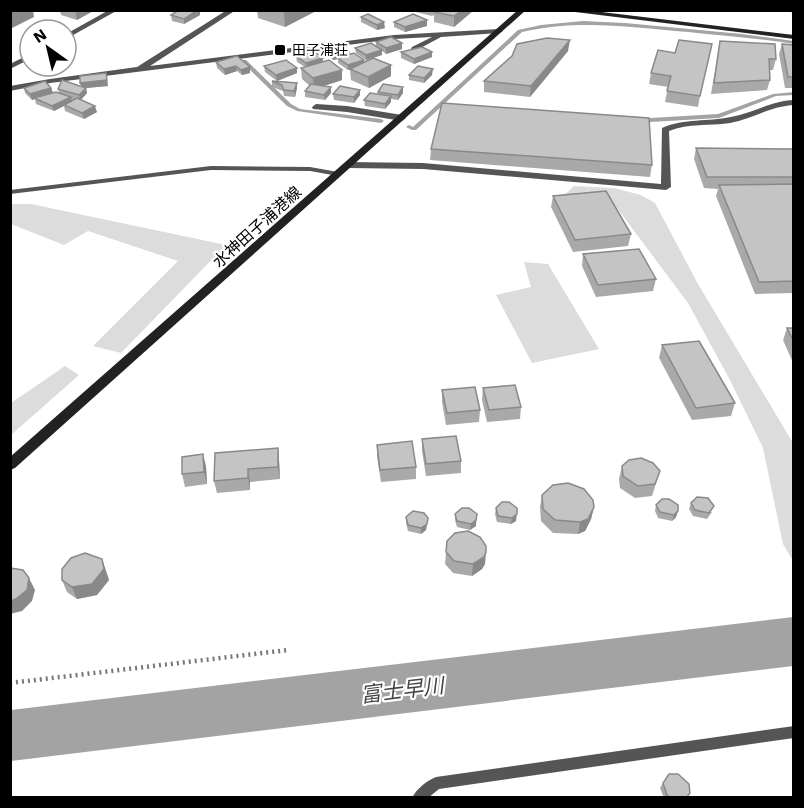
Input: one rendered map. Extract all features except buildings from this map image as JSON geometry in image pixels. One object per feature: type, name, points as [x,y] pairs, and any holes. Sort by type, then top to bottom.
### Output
[{"type":"main road","name":"水神田子浦港線","points":[[10,465],[523,10]]},
{"type":"main road","points":[[562,10],[794,37]]},
{"type":"street","points":[[78,30],[115,10]]},
{"type":"street","points":[[137,70],[233,10]]},
{"type":"street","points":[[10,89],[394,37],[499,31]]},
{"type":"street","points":[[415,48],[445,34]]},
{"type":"street","points":[[348,165],[423,166],[666,188],[665,130],[678,123],[731,120],[780,102],[794,102]]},
{"type":"street","points":[[316,107],[347,109],[402,118]]},
{"type":"lane","points":[[10,192],[211,168],[310,169],[338,174]]},
{"type":"lane","points":[[418,798],[436,783],[794,732]]},
{"type":"path","points":[[10,683],[288,650]]},
{"type":"shaded area","points":[[574,186],[614,188],[641,195],[655,203],[698,284],[793,443],[793,561],[783,544],[763,448],[730,380],[688,303],[611,200],[564,195]]},
{"type":"shaded area","points":[[10,204],[31,204],[226,245],[121,353],[93,346],[178,261],[88,231],[64,245],[11,224]]},
{"type":"shaded area","points":[[524,262],[548,264],[599,349],[532,363],[496,295],[531,287]]},
{"type":"shaded area","points":[[65,366],[79,375],[11,435],[11,403]]},
{"type":"water","name":"富士早川","points":[[793,617],[793,666],[11,761],[11,710]]},
{"type":"waterway","points":[[409,127],[414,129],[520,31],[541,26],[604,23],[794,43]]},
{"type":"waterway","points":[[244,61],[289,105],[299,110],[381,121]]},
{"type":"waterway","points":[[650,120],[719,116],[775,95],[794,93]]},
{"type":"place","name":"田子浦荘","points":[[280,50]]}]
